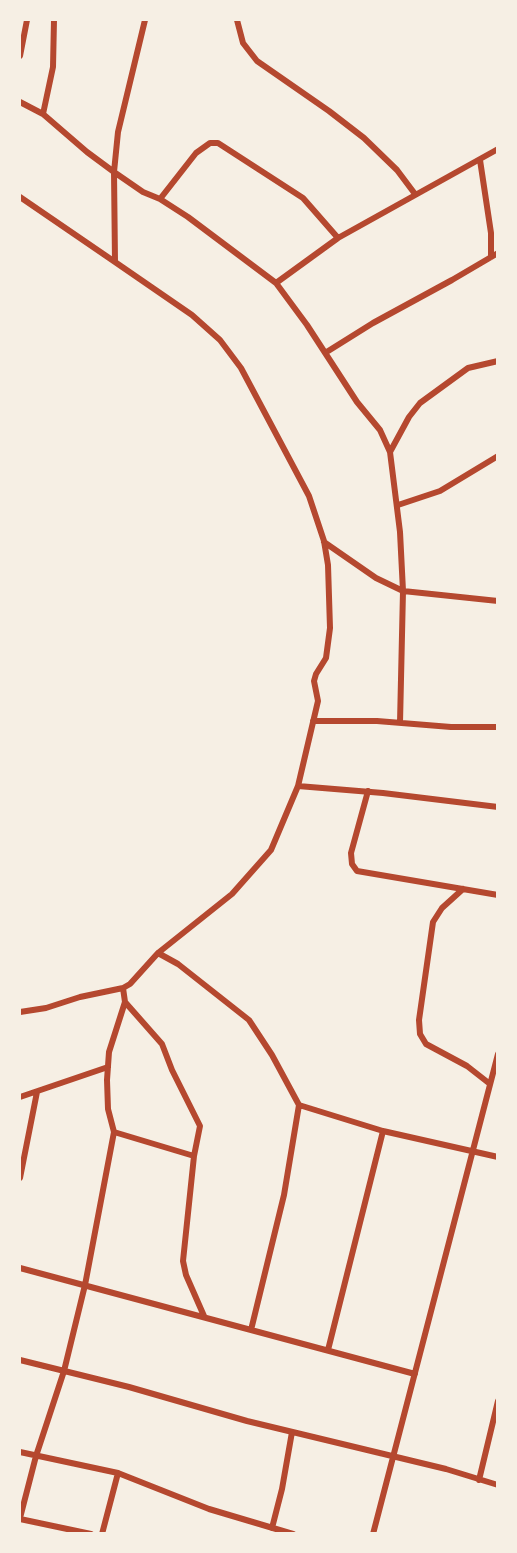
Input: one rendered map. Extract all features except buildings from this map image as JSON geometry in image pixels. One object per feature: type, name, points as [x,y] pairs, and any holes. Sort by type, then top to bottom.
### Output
[{"type":"street","points":[[20,56],[27,20]]},
{"type":"street","points":[[43,114],[53,67],[54,20]]},
{"type":"street","points":[[115,262],[114,172],[118,132],[145,20]]},
{"type":"street","points":[[237,20],[243,43],[257,62],[364,138],[397,170],[415,194]]},
{"type":"street","points":[[20,102],[43,114],[114,172],[143,192],[160,199],[276,283],[357,402],[380,430],[390,452],[398,505],[403,591],[400,723]]},
{"type":"street","points":[[160,199],[196,153],[210,143],[218,143],[303,198],[338,238]]},
{"type":"street","points":[[276,283],[338,238],[498,149]]},
{"type":"street","points":[[480,160],[491,257]]},
{"type":"street","points":[[20,197],[192,315],[220,340],[242,368],[309,496],[324,542],[328,565],[330,628],[326,658],[314,681],[318,702],[298,786],[271,850],[232,894],[158,953],[138,977],[123,988],[80,997],[46,1008],[20,1012]]},
{"type":"street","points":[[325,353],[498,253]]},
{"type":"street","points":[[390,452],[420,404],[468,368],[498,361]]},
{"type":"street","points":[[398,505],[440,491],[498,456]]},
{"type":"street","points":[[324,542],[376,578],[403,591],[498,601]]},
{"type":"street","points":[[312,721],[498,727]]},
{"type":"street","points":[[298,786],[368,791],[498,807]]},
{"type":"street","points":[[368,791],[351,853],[352,864],[357,871],[498,895]]},
{"type":"street","points":[[463,889],[442,908],[432,922],[419,1020],[420,1034],[426,1044],[467,1066],[490,1084]]},
{"type":"street","points":[[158,953],[178,964],[249,1020],[272,1055],[299,1105],[284,1195],[251,1330]]},
{"type":"street","points":[[91,1533],[20,1518],[36,1456],[64,1371],[85,1285],[114,1132],[108,1108],[108,1066],[109,1052],[125,1002],[123,988]]},
{"type":"street","points":[[125,1002],[162,1044],[172,1070],[198,1120],[200,1131],[194,1156],[183,1261],[186,1275],[204,1316]]},
{"type":"street","points":[[373,1533],[391,1456],[415,1374],[498,1054]]},
{"type":"street","points":[[20,1097],[108,1066]]},
{"type":"street","points":[[20,1178],[37,1092]]},
{"type":"street","points":[[299,1105],[383,1131],[498,1157]]},
{"type":"street","points":[[328,1350],[383,1131]]},
{"type":"street","points":[[114,1132],[194,1156]]},
{"type":"street","points":[[20,1268],[415,1374]]},
{"type":"street","points":[[20,1360],[129,1387],[247,1421],[446,1469],[498,1485]]},
{"type":"street","points":[[479,1480],[498,1401]]},
{"type":"street","points":[[272,1528],[282,1489],[292,1432]]},
{"type":"street","points":[[20,1452],[118,1473],[209,1509],[293,1533]]},
{"type":"street","points":[[102,1533],[118,1473]]}]
